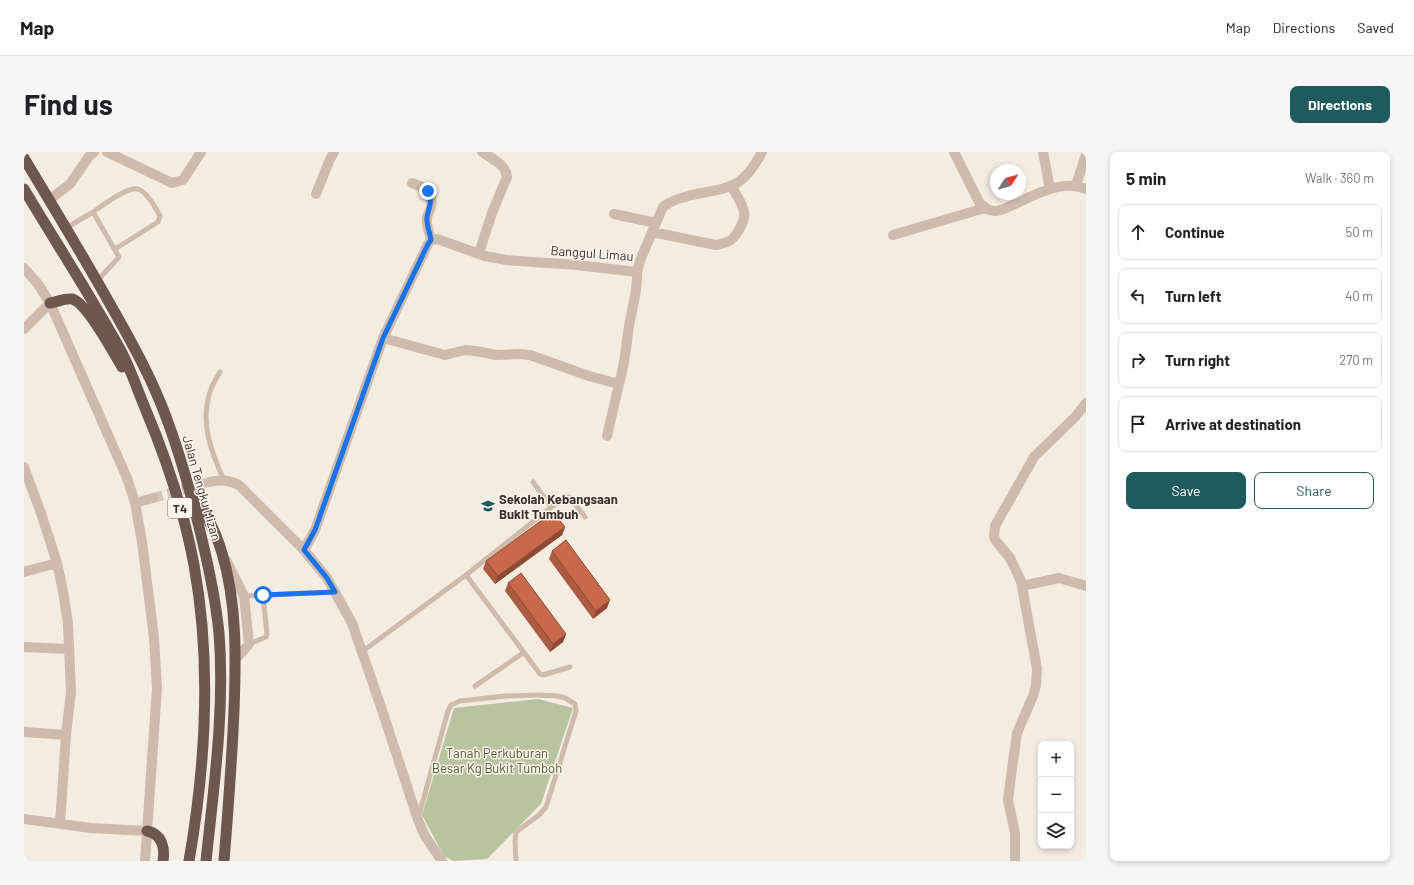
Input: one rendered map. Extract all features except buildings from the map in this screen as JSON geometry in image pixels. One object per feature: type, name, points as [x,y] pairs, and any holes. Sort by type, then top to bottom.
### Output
[{"type":"highway","name":"Jalan Tengku Mizan","points":[[24,158],[132,342],[155,389],[172,431],[205,549],[214,592],[219,632],[221,677],[218,734],[206,861]]},
{"type":"highway","name":"Jalan Tengku Mizan","points":[[24,189],[121,349],[158,440],[175,490],[187,534],[200,600],[206,702],[202,766],[196,823],[189,861]]},
{"type":"highway","points":[[50,304],[71,299],[75,300],[83,307],[139,393]]},
{"type":"highway","points":[[188,484],[208,518],[222,553],[230,587],[234,618],[235,660],[233,730],[224,861]]},
{"type":"highway","points":[[194,861],[196,823]]},
{"type":"highway","points":[[147,831],[158,836],[162,843],[164,851],[163,861]]},
{"type":"street","points":[[49,200],[70,184],[90,155],[94,152]]},
{"type":"street","points":[[107,152],[172,183],[183,180],[201,152]]},
{"type":"street","points":[[316,194],[334,152]]},
{"type":"street","points":[[479,253],[492,213],[507,177],[504,166],[482,152]]},
{"type":"street","name":"Banggul Limau","points":[[431,240],[437,240],[506,260],[583,265],[637,272],[639,263],[663,207],[680,198],[732,187],[746,177],[754,167],[762,152]]},
{"type":"street","points":[[954,152],[979,202],[985,208],[990,210],[1000,210],[1050,189],[1069,185],[1076,185],[1086,189]]},
{"type":"street","points":[[1043,152],[1050,189]]},
{"type":"street","points":[[1076,185],[1086,154]]},
{"type":"street","points":[[304,550],[315,530],[383,338],[431,240],[427,222],[431,207],[430,195],[425,188],[412,183]]},
{"type":"street","points":[[614,214],[654,228],[716,245],[731,240],[744,219],[744,213],[732,187]]},
{"type":"street","points":[[893,235],[985,208]]},
{"type":"street","points":[[24,268],[38,284],[50,304],[127,478],[135,503],[142,542],[154,638],[157,688],[145,861]]},
{"type":"street","points":[[607,436],[623,371],[629,327],[636,293],[637,272]]},
{"type":"street","points":[[24,329],[50,304]]},
{"type":"street","points":[[383,338],[444,354],[466,350],[496,355],[530,355],[589,376],[619,384]]},
{"type":"street","points":[[1015,861],[1015,833],[1008,800],[1017,733],[1033,696],[1038,669],[1022,586],[1010,558],[996,541],[994,536],[995,526],[1034,457],[1076,416],[1086,403]]},
{"type":"street","points":[[24,467],[27,484],[42,516],[57,563],[68,624],[71,692],[66,735],[60,824]]},
{"type":"street","points":[[208,482],[224,480],[231,481],[239,485],[304,550],[327,578],[352,623],[363,652],[418,820],[425,836],[442,861]]},
{"type":"street","points":[[135,503],[153,498]]},
{"type":"street","points":[[222,553],[244,596],[249,644],[235,660]]},
{"type":"street","points":[[24,572],[57,563]]},
{"type":"street","points":[[1022,586],[1059,578],[1086,586]]},
{"type":"street","points":[[24,647],[69,649]]},
{"type":"street","points":[[24,732],[66,735]]},
{"type":"street","points":[[24,819],[91,828],[147,831]]},
{"type":"lane","points":[[66,228],[128,189],[137,189],[145,194],[154,204],[160,216],[158,222],[115,249]]},
{"type":"lane","points":[[93,212],[119,257],[97,281]]},
{"type":"lane","points":[[220,372],[210,392],[206,413],[207,435],[213,457],[224,480]]},
{"type":"lane","points":[[533,482],[551,507]]},
{"type":"lane","points":[[363,652],[466,575],[564,496],[570,497],[585,517]]},
{"type":"lane","points":[[466,575],[540,674],[543,675],[570,667]]},
{"type":"lane","points":[[244,596],[335,592]]},
{"type":"lane","points":[[249,644],[266,637],[267,634],[263,595]]},
{"type":"lane","points":[[475,686],[523,653]]},
{"type":"lane","points":[[418,820],[424,792],[451,705],[460,701],[505,696],[550,695],[565,698],[575,704],[576,711],[546,807],[539,815],[516,832],[514,841],[516,861]]},
{"type":"green space","name":"Tanah Perkuburan Besar Kg Bukit Tumboh","points":[[538,699],[573,708],[541,804],[487,859],[453,861],[444,856],[422,815],[454,708]]},
{"type":"tunnel","points":[[153,498],[209,482]]},
{"type":"place","name":"Sekolah Kebangsaan Bukit Tumbuh","points":[[488,506]]},
{"type":"route","points":[[263,595],[335,592],[327,578],[304,550],[315,530],[383,338],[431,240],[427,222],[431,207],[430,195],[428,191]]}]
